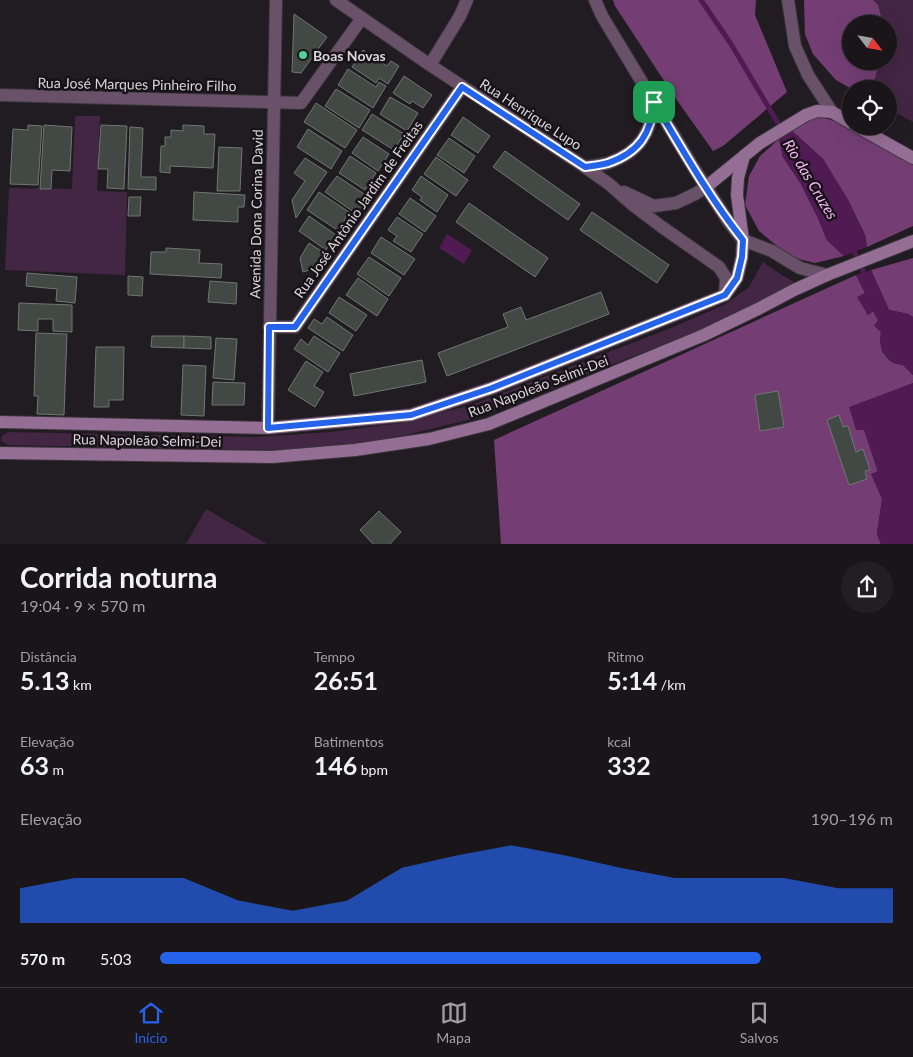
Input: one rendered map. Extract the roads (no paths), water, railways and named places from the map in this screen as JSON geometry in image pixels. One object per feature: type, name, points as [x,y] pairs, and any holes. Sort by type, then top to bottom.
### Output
[{"type":"main road","points":[[706,187],[760,143],[806,115],[817,111],[832,112],[842,118]]},
{"type":"main road","points":[[872,135],[913,158]]},
{"type":"main road","points":[[725,295],[737,278],[742,257],[743,240],[737,195],[738,178],[744,156]]},
{"type":"main road","name":"Rua Napoleão Selmi-Dei","points":[[0,454],[272,457],[355,450],[429,439],[489,424],[704,335],[794,290],[913,241]]},
{"type":"main road","name":"Rua Napoleão Selmi-Dei","points":[[0,422],[268,428],[411,415],[492,388],[725,295]]},
{"type":"street","name":"Avenida Dona Corina David","points":[[268,428],[276,0]]},
{"type":"street","name":"Rua Henrique Lupo","points":[[336,0],[462,87],[585,167],[662,227],[719,267],[726,278],[725,295]]},
{"type":"street","points":[[430,65],[460,16],[467,0]]},
{"type":"street","points":[[595,0],[602,16],[706,187],[743,240],[772,251],[800,268],[830,274]]},
{"type":"street","points":[[788,0],[795,46],[808,75],[832,112]]},
{"type":"street","name":"Rua José Marques Pinheiro Filho","points":[[0,95],[301,103],[362,18]]},
{"type":"street","name":"Rua José Antônio Jardim de Freitas","points":[[269,327],[295,327],[462,87]]},
{"type":"street","points":[[585,167],[608,163],[633,151],[648,131],[654,102]]},
{"type":"street","name":"Rua Henrique Lupo","points":[[608,184],[654,206],[676,203],[706,187]]},
{"type":"water","points":[[791,130],[823,159],[848,200],[865,236],[867,247],[844,256],[827,240],[801,184],[783,157],[779,139]]},
{"type":"water","points":[[447,234],[472,250],[464,264],[439,248]]},
{"type":"water","points":[[871,270],[889,310],[913,317],[913,375],[903,365],[893,363],[882,352],[881,332],[874,326],[878,320],[873,311],[868,315],[857,297],[865,293],[856,275]]},
{"type":"water","points":[[913,383],[913,544],[881,544],[877,534],[882,499],[871,474],[878,471],[864,430],[856,430],[849,407]]},
{"type":"waterway","name":"Rio das Cruzes","points":[[701,0],[731,44],[782,130]]},
{"type":"waterway","name":"Rio das Cruzes","points":[[852,247],[866,277]]},
{"type":"place","name":"Boas Novas","points":[[303,55]]}]
